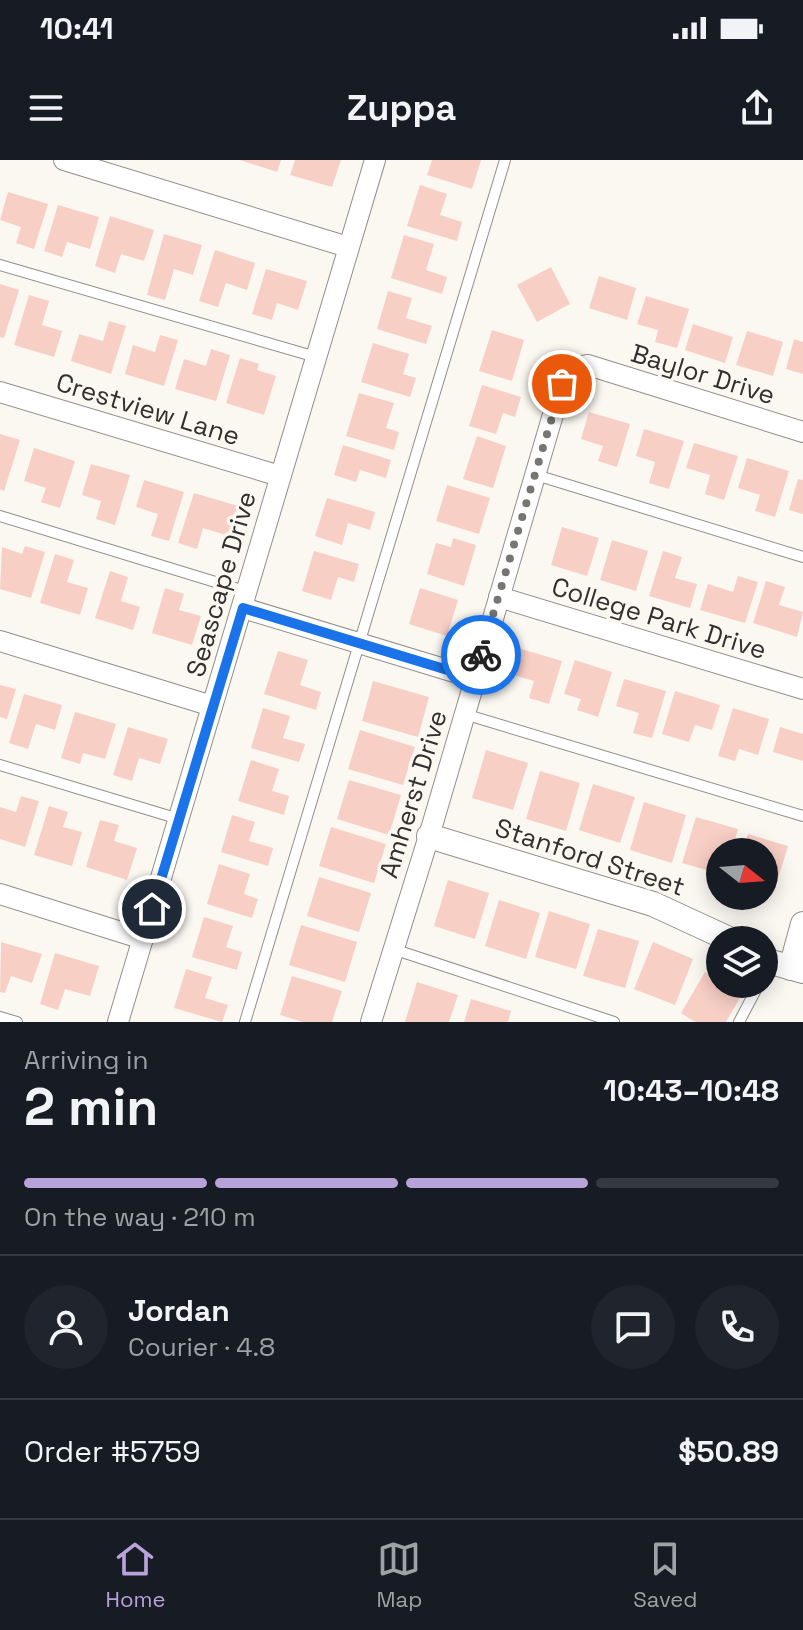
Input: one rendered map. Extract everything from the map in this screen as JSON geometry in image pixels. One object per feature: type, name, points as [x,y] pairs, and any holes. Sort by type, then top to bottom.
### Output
[{"type":"street","points":[[64,160],[348,247]]},
{"type":"street","name":"Seascape Drive","points":[[118,1022],[375,160]]},
{"type":"street","name":"Baylor Drive","points":[[559,397],[568,373],[576,367],[588,365],[803,432]]},
{"type":"street","name":"Crestview Lane","points":[[0,392],[280,476]]},
{"type":"street","name":"Amherst Drive","points":[[371,1022],[559,397]]},
{"type":"street","name":"College Park Drive","points":[[499,597],[803,689]]},
{"type":"street","points":[[246,600],[358,643],[474,678]]},
{"type":"street","points":[[0,641],[212,706]]},
{"type":"street","name":"Stanford Street","points":[[429,836],[653,904],[706,928]]},
{"type":"street","points":[[0,894],[143,939]]},
{"type":"street","points":[[779,967],[803,924]]},
{"type":"lane","points":[[245,1022],[505,160]]},
{"type":"lane","points":[[0,265],[316,357]]},
{"type":"lane","points":[[536,475],[803,557]]},
{"type":"lane","points":[[0,516],[246,600]]},
{"type":"lane","points":[[464,714],[803,816]]},
{"type":"lane","points":[[0,765],[179,819]]},
{"type":"lane","points":[[393,949],[614,1022]]},
{"type":"lane","points":[[739,1022],[752,998]]},
{"type":"lane","points":[[0,1017],[17,1022]]},
{"type":"building","points":[[240,160],[281,160],[277,172]]},
{"type":"building","points":[[295,160],[341,160],[332,187],[290,175]]},
{"type":"building","points":[[432,160],[481,160],[472,189],[427,175]]},
{"type":"building","points":[[420,185],[447,194],[440,215],[462,222],[457,241],[407,226]]},
{"type":"building","points":[[8,192],[48,204],[34,249],[16,243],[21,227],[0,220]]},
{"type":"building","points":[[58,205],[99,217],[90,249],[67,242],[62,257],[44,251]]},
{"type":"building","points":[[110,216],[154,230],[144,261],[121,254],[115,273],[95,266]]},
{"type":"building","points":[[164,234],[202,245],[193,275],[174,269],[165,300],[147,295]]},
{"type":"building","points":[[404,235],[434,244],[426,270],[447,277],[442,294],[391,278]]},
{"type":"building","points":[[215,250],[255,263],[247,290],[226,283],[218,307],[199,301]]},
{"type":"building","points":[[551,267],[570,304],[537,322],[517,285]]},
{"type":"building","points":[[266,269],[307,281],[298,310],[277,303],[272,320],[252,314]]},
{"type":"building","points":[[599,276],[636,288],[627,320],[589,308]]},
{"type":"building","points":[[0,284],[19,290],[4,338],[0,337]]},
{"type":"building","points":[[388,291],[412,298],[406,318],[432,326],[426,344],[377,329]]},
{"type":"building","points":[[29,295],[49,301],[42,325],[62,331],[54,357],[14,345]]},
{"type":"building","points":[[646,296],[689,309],[677,348],[655,342],[658,330],[637,324]]},
{"type":"building","points":[[109,321],[126,326],[111,374],[71,361],[79,334],[103,341]]},
{"type":"building","points":[[693,324],[733,337],[725,363],[685,350]]},
{"type":"building","points":[[492,330],[524,340],[512,381],[479,371]]},
{"type":"building","points":[[747,331],[783,342],[773,376],[736,365]]},
{"type":"building","points":[[160,335],[178,340],[164,386],[125,374],[133,345],[155,352]]},
{"type":"building","points":[[794,339],[803,342],[803,374],[786,369]]},
{"type":"building","points":[[373,343],[409,354],[403,374],[416,378],[410,397],[361,382]]},
{"type":"building","points":[[211,349],[230,355],[216,401],[175,389],[184,359],[206,366]]},
{"type":"building","points":[[240,358],[259,364],[257,370],[276,376],[264,415],[226,403]]},
{"type":"building","points":[[482,385],[521,397],[515,417],[503,413],[496,434],[469,426]]},
{"type":"building","points":[[359,393],[394,403],[386,428],[399,432],[394,450],[346,436]]},
{"type":"building","points":[[589,412],[630,424],[617,467],[598,461],[603,446],[581,439]]},
{"type":"building","points":[[644,429],[684,441],[669,489],[649,483],[655,462],[636,456]]},
{"type":"building","points":[[0,434],[20,440],[4,491],[0,489]]},
{"type":"building","points":[[477,436],[506,446],[493,488],[463,479]]},
{"type":"building","points":[[694,443],[738,456],[724,500],[705,494],[710,475],[686,468]]},
{"type":"building","points":[[343,445],[391,460],[386,478],[360,470],[356,482],[334,475]]},
{"type":"building","points":[[34,448],[75,461],[60,508],[41,502],[46,488],[24,481]]},
{"type":"building","points":[[747,458],[789,471],[775,517],[755,511],[760,495],[738,488]]},
{"type":"building","points":[[91,464],[130,475],[115,525],[96,519],[101,501],[82,495]]},
{"type":"building","points":[[798,479],[803,480],[803,514],[789,510]]},
{"type":"building","points":[[144,480],[184,492],[169,541],[151,536],[158,514],[136,507]]},
{"type":"building","points":[[447,485],[490,498],[479,534],[436,521]]},
{"type":"building","points":[[194,493],[238,506],[229,536],[203,528],[197,549],[178,543]]},
{"type":"building","points":[[327,498],[375,512],[370,530],[348,523],[342,545],[315,536]]},
{"type":"building","points":[[562,527],[599,538],[587,576],[551,565]]},
{"type":"building","points":[[453,538],[476,545],[464,586],[427,574],[436,543],[451,547]]},
{"type":"building","points":[[612,540],[648,551],[636,591],[600,580]]},
{"type":"building","points":[[25,546],[45,552],[31,598],[0,589],[2,547],[22,554]]},
{"type":"building","points":[[314,551],[359,564],[354,582],[338,577],[331,600],[302,591]]},
{"type":"building","points":[[663,551],[682,557],[675,578],[697,584],[690,608],[649,596]]},
{"type":"building","points":[[55,554],[74,560],[67,582],[88,588],[80,615],[40,603]]},
{"type":"building","points":[[110,571],[128,577],[121,601],[140,607],[133,630],[95,618]]},
{"type":"building","points":[[738,576],[758,582],[745,623],[700,610],[708,584],[733,592]]},
{"type":"building","points":[[766,581],[785,587],[779,605],[803,612],[797,637],[753,623]]},
{"type":"building","points":[[165,588],[184,594],[179,610],[201,616],[192,645],[152,633]]},
{"type":"building","points":[[420,588],[458,600],[447,636],[409,624]]},
{"type":"building","points":[[518,648],[562,661],[549,704],[529,698],[534,681],[510,674]]},
{"type":"building","points":[[278,651],[308,660],[300,685],[321,692],[316,710],[264,694]]},
{"type":"building","points":[[575,660],[612,672],[598,717],[577,710],[581,699],[564,694]]},
{"type":"building","points":[[624,679],[666,691],[652,738],[633,733],[639,713],[616,706]]},
{"type":"building","points":[[373,681],[429,697],[418,737],[362,721]]},
{"type":"building","points":[[0,685],[16,689],[7,719],[0,717]]},
{"type":"building","points":[[675,691],[720,705],[712,730],[695,725],[689,742],[662,734]]},
{"type":"building","points":[[24,694],[62,705],[55,730],[36,724],[28,749],[9,743]]},
{"type":"building","points":[[263,708],[290,716],[283,738],[305,744],[299,762],[251,748]]},
{"type":"building","points":[[733,708],[769,719],[758,755],[739,749],[735,761],[718,756]]},
{"type":"building","points":[[75,712],[116,724],[105,759],[83,753],[80,764],[61,758]]},
{"type":"building","points":[[128,727],[168,739],[160,764],[139,758],[132,781],[113,775]]},
{"type":"building","points":[[780,727],[803,734],[803,761],[773,752]]},
{"type":"building","points":[[360,730],[415,747],[403,785],[348,769]]},
{"type":"building","points":[[486,750],[528,763],[513,810],[472,798]]},
{"type":"building","points":[[251,760],[279,769],[272,791],[289,796],[284,815],[238,801]]},
{"type":"building","points":[[540,771],[580,783],[566,831],[526,819]]},
{"type":"building","points":[[349,780],[401,795],[389,835],[337,819]]},
{"type":"building","points":[[593,784],[635,797],[620,843],[579,830]]},
{"type":"building","points":[[21,796],[39,801],[25,847],[0,839],[0,807],[16,812]]},
{"type":"building","points":[[644,802],[686,815],[672,863],[630,850]]},
{"type":"building","points":[[49,806],[68,812],[63,827],[82,832],[72,866],[34,855]]},
{"type":"building","points":[[232,815],[255,822],[249,841],[273,848],[268,866],[221,852]]},
{"type":"building","points":[[696,817],[738,829],[735,838],[706,838],[706,870],[682,863]]},
{"type":"building","points":[[100,820],[119,825],[114,841],[137,848],[127,880],[86,867]]},
{"type":"building","points":[[331,827],[386,844],[374,883],[319,866]]},
{"type":"building","points":[[778,843],[788,846],[778,879]]},
{"type":"building","points":[[219,864],[250,874],[244,894],[258,899],[252,918],[207,904]]},
{"type":"building","points":[[319,877],[371,893],[359,932],[307,916]]},
{"type":"building","points":[[448,880],[489,893],[475,939],[434,926]]},
{"type":"building","points":[[499,900],[540,913],[526,959],[485,946]]},
{"type":"building","points":[[549,911],[590,924],[576,969],[535,957]]},
{"type":"building","points":[[204,917],[233,926],[226,947],[242,952],[237,970],[192,957]]},
{"type":"building","points":[[301,925],[357,942],[345,982],[289,965]]},
{"type":"building","points":[[598,929],[639,941],[625,988],[583,976]]},
{"type":"building","points":[[1,942],[42,954],[32,983],[11,976],[5,993],[0,992]]},
{"type":"building","points":[[653,942],[693,959],[675,1005],[634,989]]},
{"type":"building","points":[[55,953],[99,966],[90,996],[65,989],[58,1010],[40,1004]]},
{"type":"building","points":[[186,969],[212,977],[205,998],[228,1005],[222,1022],[174,1008]]},
{"type":"building","points":[[705,972],[706,998],[740,998],[726,1022],[695,1022],[681,1013]]},
{"type":"building","points":[[292,976],[342,991],[332,1022],[303,1022],[280,1015]]},
{"type":"building","points":[[417,982],[458,995],[449,1022],[405,1022]]},
{"type":"building","points":[[471,999],[511,1011],[508,1022],[464,1022]]},
{"type":"way so far","points":[[481,655],[562,384]]},
{"type":"route","points":[[152,909],[243,608],[474,678],[481,655]]}]
